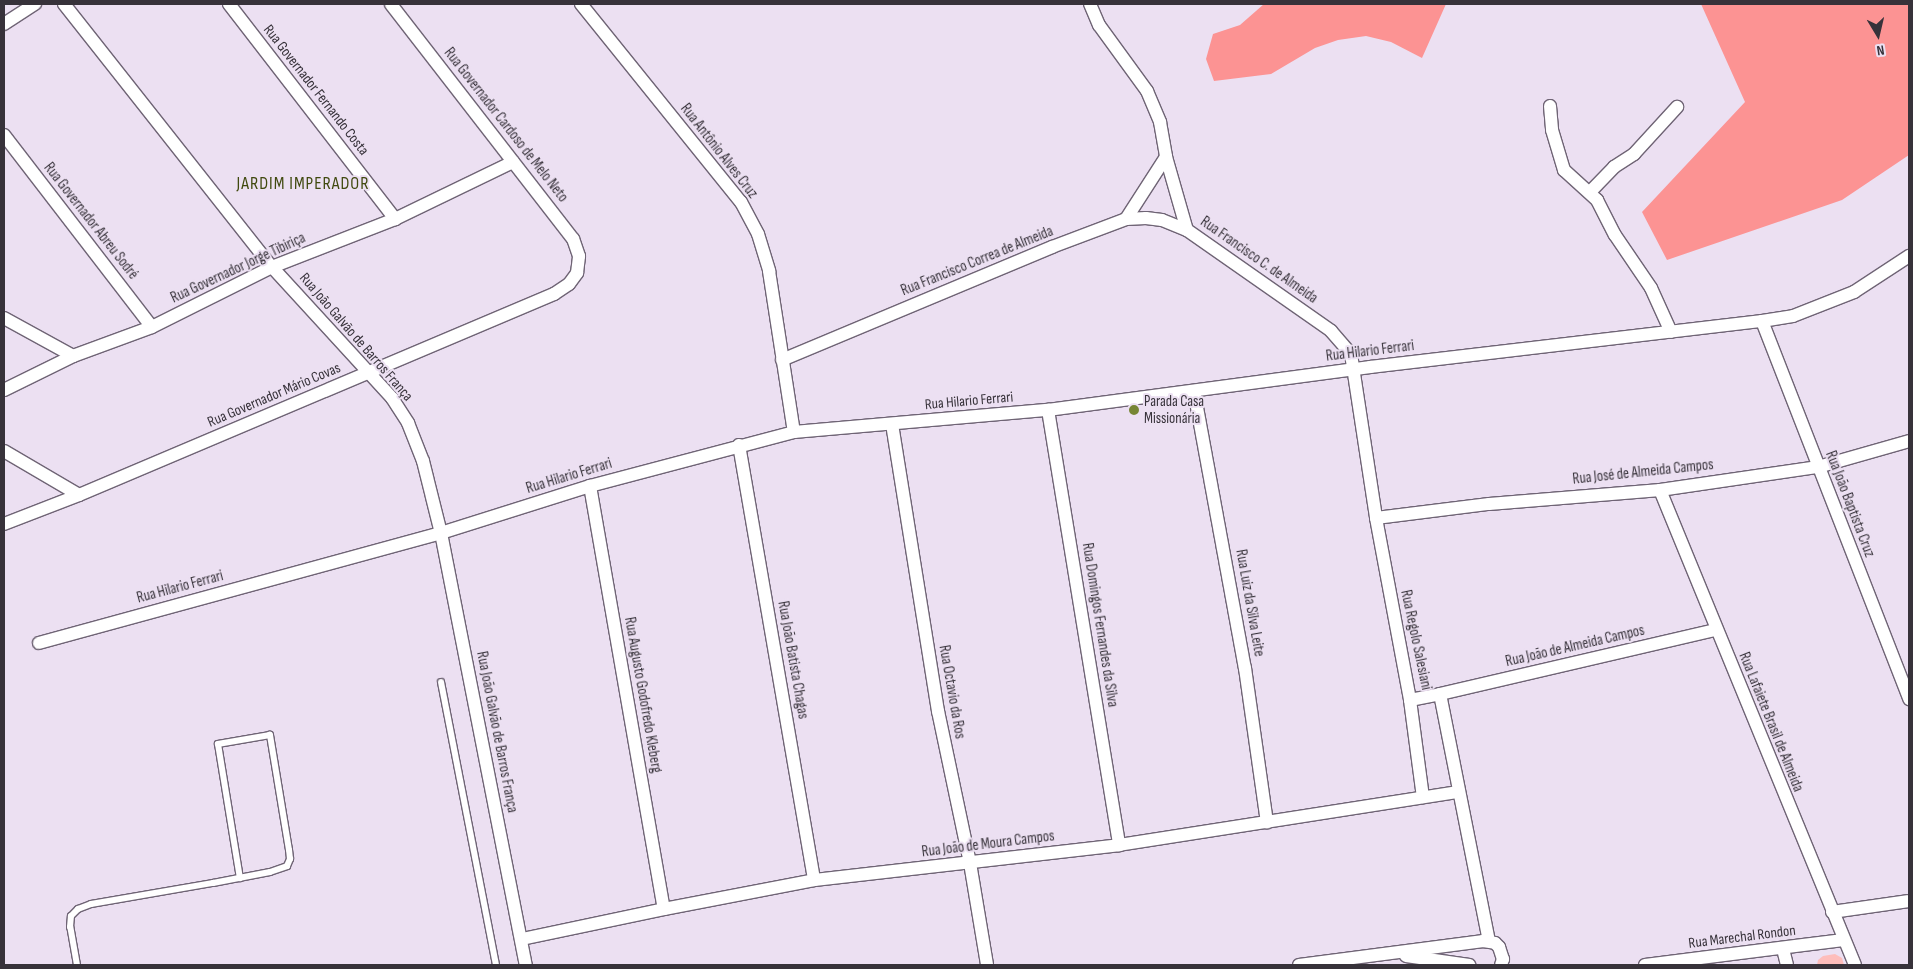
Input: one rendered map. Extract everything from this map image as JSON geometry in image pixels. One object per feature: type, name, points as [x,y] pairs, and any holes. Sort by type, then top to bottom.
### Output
[{"type":"street","points":[[4,24],[35,4]]},
{"type":"street","name":"Rua João Galvão de Barros França","points":[[64,4],[272,267],[392,398],[408,423],[423,461],[441,533],[526,965]]},
{"type":"street","name":"Rua Governador Fernando Costa","points":[[229,4],[395,219]]},
{"type":"street","name":"Rua Governador Cardoso de Melo Neto","points":[[391,4],[573,239],[579,256],[577,273]]},
{"type":"street","name":"Rua Antônio Alves Cruz","points":[[581,4],[741,202],[758,234],[769,271],[794,432]]},
{"type":"street","name":"Rua Francisco C. de Almeida","points":[[1090,4],[1099,25],[1147,90],[1160,122],[1166,157],[1188,230],[1331,331],[1350,354],[1354,369]]},
{"type":"street","points":[[1550,106],[1552,130],[1564,170],[1590,192],[1614,236],[1651,288],[1671,332]]},
{"type":"street","points":[[1590,192],[1614,167],[1634,154],[1678,107]]},
{"type":"street","name":"Rua Governador Abreu Sodré","points":[[4,135],[152,327]]},
{"type":"street","points":[[1126,219],[1166,157]]},
{"type":"street","name":"Rua Governador Jorge Tibiriça","points":[[4,390],[73,356],[152,327],[272,267],[395,219],[513,162]]},
{"type":"street","name":"Rua Francisco Correa de Almeida","points":[[782,360],[1052,247],[1126,219],[1146,218],[1162,220],[1188,230]]},
{"type":"street","name":"Rua Hilario Ferrari","points":[[40,643],[441,533],[590,486],[739,445],[794,432],[1048,410],[1354,369],[1762,321],[1793,316],[1854,292],[1909,256]]},
{"type":"street","name":"Rua Governador Mário Covas","points":[[4,524],[79,495],[554,294],[569,284],[577,273]]},
{"type":"street","points":[[4,318],[73,356]]},
{"type":"street","name":"Rua João Baptista Cruz","points":[[1762,321],[1909,699]]},
{"type":"street","name":"Rua Regolo Salesiani","points":[[1354,369],[1376,518],[1410,700],[1440,694],[1459,792],[1483,942]]},
{"type":"street","name":"Rua Luiz da Silva Leite","points":[[1194,391],[1245,668],[1267,822]]},
{"type":"street","name":"Rua Domingos Fernandes da Silva","points":[[1048,410],[1119,845]]},
{"type":"street","name":"Rua Octavio da Ros","points":[[892,424],[938,711],[970,863],[987,965]]},
{"type":"street","name":"Rua José de Almeida Campos","points":[[1376,518],[1489,504],[1660,490],[1818,467],[1909,441]]},
{"type":"street","name":"Rua João Batista Chagas","points":[[739,445],[814,880]]},
{"type":"street","points":[[4,452],[79,495]]},
{"type":"street","name":"Rua Augusto Godofredo Kleberg","points":[[590,486],[664,909]]},
{"type":"street","name":"Rua Lafaiete Brasil de Almeida","points":[[1660,490],[1843,940],[1855,965]]},
{"type":"street","name":"Rua João de Almeida Campos","points":[[1440,694],[1716,630]]},
{"type":"street","points":[[1410,700],[1423,797]]},
{"type":"street","name":"Rua João de Moura Campos","points":[[522,939],[814,880],[1119,845],[1459,792]]},
{"type":"street","points":[[1832,912],[1909,900]]},
{"type":"street","name":"Rua Marechal Rondon","points":[[1645,965],[1843,940]]},
{"type":"street","points":[[1391,954],[1470,965],[1470,950],[1483,942]]},
{"type":"street","points":[[1299,965],[1483,942],[1499,947],[1502,953],[1501,965]]},
{"type":"street","points":[[1783,949],[1787,965]]},
{"type":"lane","points":[[441,682],[496,965]]},
{"type":"lane","points":[[77,965],[70,927],[71,916],[78,909],[92,904],[240,878],[287,866],[290,859],[270,734],[218,744],[240,878]]},
{"type":"shaded area","points":[[1264,4],[1446,4],[1422,58],[1391,42],[1366,36],[1338,40],[1315,48],[1271,74],[1214,81],[1206,59],[1213,34],[1240,25]]},
{"type":"shaded area","points":[[1701,4],[1909,4],[1909,155],[1842,200],[1667,260],[1642,212],[1745,102]]},
{"type":"shaded area","points":[[1835,954],[1842,958],[1844,965],[1817,965],[1818,960],[1823,956]]},
{"type":"place","name":"Parada Casa Missionária","points":[[1134,410]]},
{"type":"district","name":"JARDIM IMPERADOR","points":[[303,184]]}]
